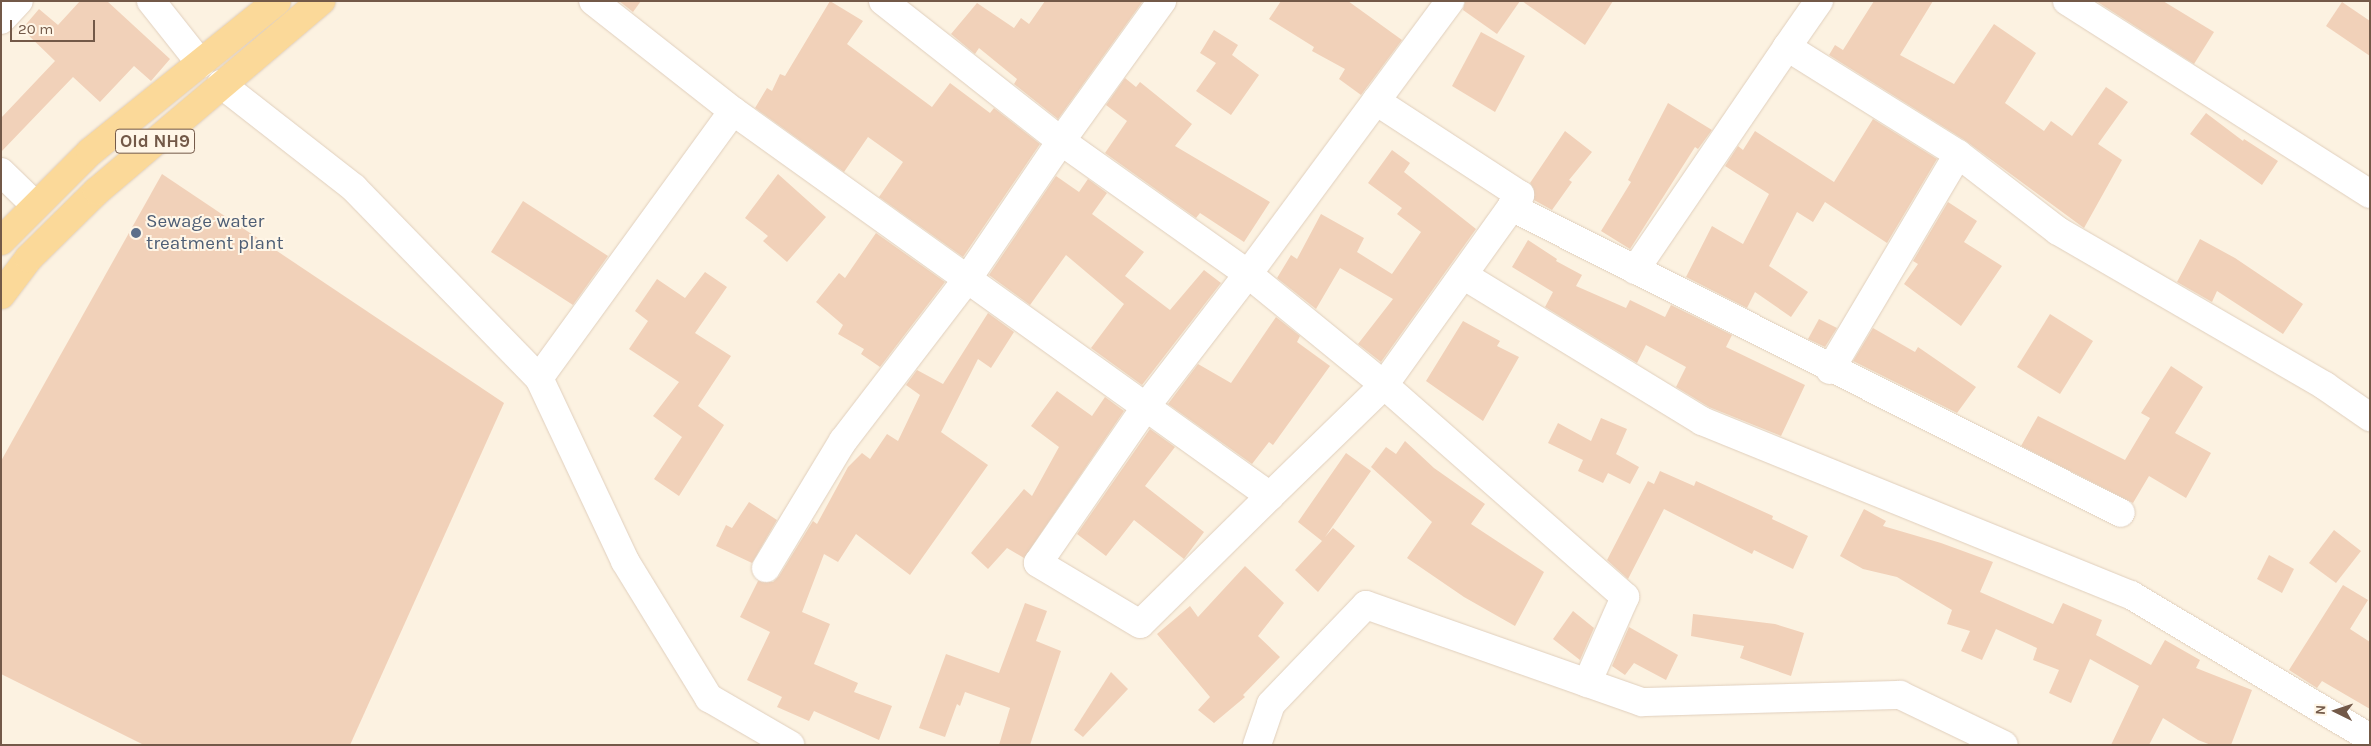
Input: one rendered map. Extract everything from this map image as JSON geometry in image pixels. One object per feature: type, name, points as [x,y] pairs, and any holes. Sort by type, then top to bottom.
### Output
[{"type":"main road","name":"Old NH9","points":[[1,241],[90,152],[277,1]]},
{"type":"main road","name":"Old NH9","points":[[1,295],[29,258],[97,190],[321,1]]},
{"type":"street","points":[[1,20],[19,1]]},
{"type":"street","points":[[151,1],[200,64]]},
{"type":"street","points":[[593,1],[733,111],[1147,405],[1270,496]]},
{"type":"street","points":[[883,1],[1061,141],[1248,274],[1384,385],[1625,596],[1587,683]]},
{"type":"street","points":[[766,568],[843,441],[968,278],[1061,141],[1162,1]]},
{"type":"street","points":[[1376,101],[1520,194],[1384,385],[1140,624],[1038,563],[1147,405],[1248,274],[1376,101],[1450,1]]},
{"type":"street","points":[[1636,270],[1819,1]]},
{"type":"street","points":[[2067,1],[2370,194]]},
{"type":"street","points":[[1787,47],[1958,154],[2058,231],[2324,386],[2370,417]]},
{"type":"street","points":[[221,84],[354,188],[539,378],[625,560],[709,698],[790,745]]},
{"type":"street","points":[[539,378],[733,111]]},
{"type":"street","points":[[1830,370],[1958,154]]},
{"type":"street","points":[[1,172],[35,205]]},
{"type":"street","points":[[1511,208],[1830,370],[2121,514]]},
{"type":"street","points":[[1463,275],[1702,421],[2131,595],[2370,738]]},
{"type":"street","points":[[1257,745],[1271,704],[1366,605],[1642,702],[1900,695],[2004,745]]},
{"type":"building","points":[[80,1],[107,1],[170,59],[151,81],[134,66],[100,102],[73,77],[1,152],[1,118],[55,61],[22,29],[39,9],[58,25]]},
{"type":"building","points":[[619,1],[641,1],[633,12]]},
{"type":"building","points":[[830,1],[863,21],[847,44],[932,107],[950,83],[990,113],[994,108],[1040,144],[963,257],[879,197],[903,162],[868,137],[844,172],[755,108],[767,88],[772,91],[780,74],[785,76]]},
{"type":"building","points":[[1045,1],[1143,1],[1058,119],[1014,84],[1017,79],[979,48],[975,54],[951,34],[977,3],[1014,28],[1021,18],[1029,24]]},
{"type":"building","points":[[1281,1],[1348,1],[1402,40],[1361,95],[1339,79],[1345,69],[1312,51],[1314,47],[1269,19]]},
{"type":"building","points":[[1465,1],[1520,1],[1497,34],[1463,10]]},
{"type":"building","points":[[1522,1],[1613,1],[1585,45]]},
{"type":"building","points":[[1874,1],[1933,1],[1900,55],[1954,84],[1994,24],[2036,53],[2005,103],[2044,131],[2051,121],[2072,136],[2106,87],[2128,102],[2098,144],[2122,160],[2084,228],[1966,141],[1829,55],[1835,45],[1843,50]]},
{"type":"building","points":[[2096,1],[2163,1],[2214,32],[2194,64]]},
{"type":"building","points":[[2342,2],[2370,21],[2370,56],[2326,26]]},
{"type":"building","points":[[1214,30],[1238,45],[1232,55],[1259,75],[1231,115],[1196,91],[1216,63],[1200,53]]},
{"type":"building","points":[[1481,32],[1525,56],[1495,112],[1452,86]]},
{"type":"building","points":[[1125,78],[1136,87],[1140,82],[1192,124],[1175,146],[1270,202],[1244,242],[1200,213],[1196,218],[1105,153],[1127,121],[1106,105]]},
{"type":"building","points":[[1668,103],[1712,130],[1698,149],[1695,147],[1630,249],[1601,231],[1631,182],[1628,180]]},
{"type":"building","points":[[2206,113],[2243,141],[2244,139],[2278,161],[2262,185],[2190,134]]},
{"type":"building","points":[[1873,119],[1937,159],[1887,243],[1825,202],[1813,222],[1797,212],[1769,266],[1808,292],[1791,317],[1755,292],[1747,308],[1686,277],[1712,226],[1743,244],[1769,194],[1725,166],[1738,146],[1743,150],[1755,131],[1834,182]]},
{"type":"building","points":[[1565,131],[1592,152],[1569,180],[1572,182],[1552,210],[1534,200],[1534,189],[1530,183]]},
{"type":"building","points":[[1392,150],[1410,163],[1404,172],[1476,229],[1381,362],[1358,344],[1393,299],[1340,268],[1316,309],[1277,278],[1291,255],[1297,259],[1321,214],[1364,238],[1357,252],[1392,274],[1421,232],[1397,214],[1402,208],[1368,183]]},
{"type":"building","points":[[162,174],[504,403],[350,745],[144,745],[1,674],[1,461]]},
{"type":"building","points":[[778,174],[826,217],[787,262],[763,241],[768,236],[745,218]]},
{"type":"building","points":[[1056,176],[1079,192],[1088,179],[1107,193],[1092,214],[1144,252],[1125,276],[1170,310],[1204,270],[1221,283],[1142,385],[1091,348],[1124,304],[1066,255],[1030,305],[989,275]]},
{"type":"building","points":[[523,201],[608,256],[573,305],[491,252]]},
{"type":"building","points":[[1948,202],[1977,221],[1964,242],[2002,266],[1961,326],[1904,284],[1918,264],[1913,261]]},
{"type":"building","points":[[876,233],[945,282],[880,367],[861,354],[864,349],[838,334],[843,325],[816,302],[839,273],[845,278]]},
{"type":"building","points":[[2200,239],[2235,258],[2303,304],[2283,334],[2217,291],[2212,302],[2177,282]]},
{"type":"building","points":[[1528,240],[1557,259],[1556,261],[1582,275],[1576,286],[1626,308],[1630,300],[1665,317],[1671,305],[1732,335],[1726,347],[1805,385],[1781,436],[1709,407],[1676,387],[1686,367],[1646,345],[1637,363],[1545,307],[1553,292],[1512,267]]},
{"type":"building","points":[[705,272],[727,287],[695,333],[731,356],[698,406],[724,425],[679,496],[654,479],[682,437],[653,416],[679,382],[629,349],[648,321],[635,311],[657,279],[685,298]]},
{"type":"building","points":[[988,313],[1014,332],[991,368],[978,359],[941,432],[988,465],[910,575],[856,534],[838,562],[824,554],[802,612],[830,624],[814,664],[858,683],[854,692],[892,706],[879,740],[814,711],[809,721],[777,707],[782,697],[747,680],[770,632],[740,617],[758,581],[773,582],[779,576],[813,521],[817,524],[848,467],[862,453],[870,459],[887,434],[898,441],[920,395],[906,385],[917,370],[943,384]]},
{"type":"building","points":[[2050,314],[2093,341],[2060,394],[2017,367]]},
{"type":"building","points":[[1276,317],[1300,336],[1297,342],[1330,366],[1273,445],[1269,442],[1252,464],[1168,404],[1198,364],[1231,383]]},
{"type":"building","points":[[1819,319],[1837,328],[1825,347],[1808,339]]},
{"type":"building","points":[[1463,321],[1500,341],[1497,346],[1519,357],[1483,421],[1426,381]]},
{"type":"building","points":[[1873,328],[1915,352],[1918,347],[1976,387],[1957,413],[1853,361]]},
{"type":"building","points":[[2171,366],[2203,387],[2175,433],[2211,453],[2186,498],[2149,476],[2133,503],[2021,446],[2038,416],[2125,460],[2150,418],[2141,413]]},
{"type":"building","points":[[1057,391],[1092,416],[1105,397],[1124,411],[1024,558],[1007,548],[988,569],[971,553],[1024,489],[1032,496],[1059,447],[1031,426]]},
{"type":"building","points":[[1601,418],[1627,429],[1616,454],[1639,467],[1630,484],[1608,473],[1603,483],[1578,471],[1583,460],[1548,443],[1558,423],[1591,441]]},
{"type":"building","points":[[1150,429],[1175,447],[1145,486],[1204,532],[1184,559],[1134,520],[1106,556],[1077,534]]},
{"type":"building","points":[[1405,441],[1434,468],[1485,504],[1471,524],[1544,572],[1515,626],[1464,597],[1407,558],[1432,522],[1371,467],[1386,447],[1396,454]]},
{"type":"building","points":[[1346,453],[1371,471],[1325,537],[1333,528],[1355,546],[1318,592],[1295,570],[1322,541],[1298,522]]},
{"type":"building","points":[[1660,471],[1694,486],[1696,481],[1773,516],[1772,519],[1808,536],[1793,569],[1754,550],[1752,554],[1664,509],[1628,579],[1607,560],[1648,481],[1654,484]]},
{"type":"building","points":[[749,502],[777,520],[752,563],[716,546],[726,525],[732,528]]},
{"type":"building","points":[[1864,509],[1886,521],[1883,526],[1941,543],[1993,562],[1980,592],[2053,624],[2063,603],[2102,620],[2096,635],[2151,665],[2165,640],[2200,660],[2196,668],[2252,690],[2231,745],[2211,745],[2198,740],[2163,718],[2149,745],[2111,745],[2139,686],[2090,659],[2071,703],[2049,693],[2059,670],[2033,660],[2037,648],[1996,629],[1982,660],[1961,651],[1970,631],[1947,624],[1952,610],[1897,577],[1863,569],[1840,556]]},
{"type":"building","points":[[2334,530],[2361,551],[2336,583],[2309,563]]},
{"type":"building","points":[[2269,555],[2294,569],[2282,593],[2257,579]]},
{"type":"building","points":[[1245,566],[1284,603],[1258,636],[1280,657],[1243,695],[1245,697],[1214,723],[1198,710],[1210,697],[1157,634],[1190,606],[1198,617]]},
{"type":"building","points":[[2343,585],[2368,600],[2350,629],[2370,642],[2370,709],[2322,681],[2317,688],[2289,670]]},
{"type":"building","points":[[1025,603],[1047,611],[1036,641],[1061,651],[1030,745],[999,745],[1010,708],[965,692],[960,706],[957,704],[945,737],[919,728],[946,654],[999,673]]},
{"type":"building","points":[[1573,611],[1594,628],[1580,660],[1553,639]]},
{"type":"building","points":[[1693,614],[1775,624],[1804,633],[1791,676],[1740,658],[1744,646],[1691,636]]},
{"type":"building","points":[[1629,627],[1678,655],[1666,680],[1634,663],[1625,675],[1612,666]]},
{"type":"building","points":[[1111,672],[1128,689],[1083,737],[1074,730]]},
{"type":"place","name":"Sewage water treatment plant","points":[[136,233]]}]
